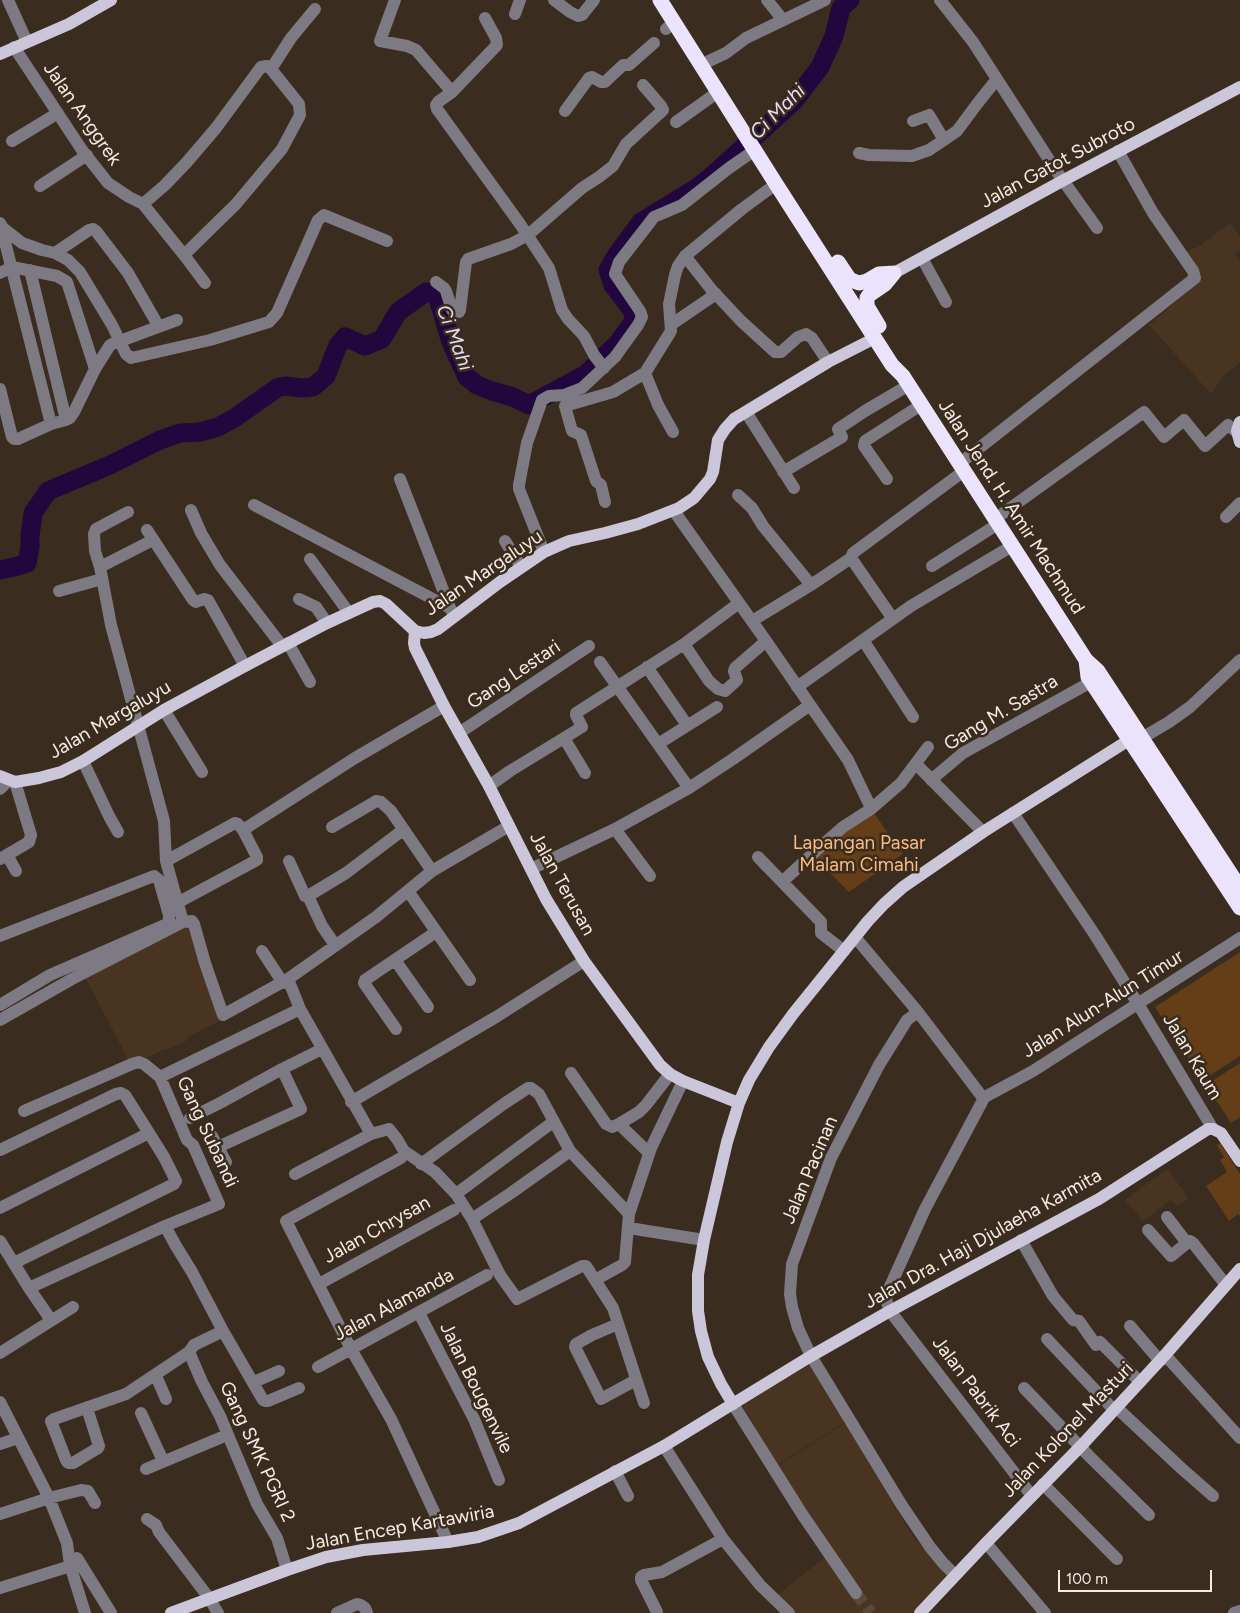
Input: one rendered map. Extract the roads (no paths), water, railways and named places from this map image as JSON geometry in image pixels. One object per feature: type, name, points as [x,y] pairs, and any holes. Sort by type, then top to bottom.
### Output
[{"type":"highway","name":"Jalan Jend. H. Amir Machmud","points":[[660,0],[670,26],[746,129]]},
{"type":"highway","name":"Jalan Jend. H. Amir Machmud","points":[[672,0],[709,61],[776,184],[892,365],[906,381],[922,405],[1086,660],[1098,671],[1136,739],[1240,908]]},
{"type":"highway","name":"Jalan Jend. H. Amir Machmud","points":[[756,147],[848,277],[859,283],[879,274],[894,273]]},
{"type":"highway","name":"Jalan Jend. H. Amir Machmud","points":[[894,273],[886,284],[869,295],[866,302],[868,309],[900,359],[906,381]]},
{"type":"highway","name":"Jalan Jend. H. Amir Machmud","points":[[1086,660],[1088,677],[1091,682],[1136,739],[1240,888]]},
{"type":"main road","points":[[0,54],[69,24],[111,0]]},
{"type":"main road","name":"Jalan Gatot Subroto","points":[[894,273],[1240,87]]},
{"type":"main road","name":"Jalan Margaluyu","points":[[8,779],[39,778],[61,772],[83,761],[164,710],[285,644],[373,602],[380,601],[386,604],[415,631],[431,632],[452,612],[544,552],[569,541],[605,533],[674,511],[694,498],[702,490],[713,472],[718,440],[734,419],[828,362],[875,338]]},
{"type":"main road","name":"Jalan Terusan","points":[[415,631],[415,648],[444,706],[489,786],[546,899],[584,961],[660,1066],[683,1081],[739,1103]]},
{"type":"main road","points":[[733,1404],[708,1357],[698,1310],[698,1275],[726,1142],[739,1103],[769,1048],[793,1014],[844,950],[884,904],[903,887],[983,832],[1136,739]]},
{"type":"main road","points":[[1213,1128],[1221,1133],[1240,1160]]},
{"type":"main road","name":"Jalan Dra. Haji Djulaeha Karmita","points":[[733,1404],[811,1356],[890,1311],[1099,1199],[1205,1131],[1213,1128]]},
{"type":"main road","name":"Jalan Kolonel Masturi","points":[[920,1613],[1043,1484],[1118,1410],[1140,1382],[1167,1359],[1235,1279]]},
{"type":"main road","name":"Jalan Encep Kartawiria","points":[[171,1613],[326,1557],[363,1550],[448,1542],[478,1537],[519,1523],[664,1446],[733,1404]]},
{"type":"street","points":[[8,0],[27,42]]},
{"type":"street","points":[[396,0],[380,41],[407,46],[416,50],[452,92]]},
{"type":"street","points":[[515,14],[520,0]]},
{"type":"street","points":[[554,0],[578,16],[582,15],[594,0]]},
{"type":"street","points":[[767,0],[783,20]]},
{"type":"street","points":[[709,61],[726,53],[746,38],[825,0]]},
{"type":"street","points":[[940,0],[973,42],[1097,228]]},
{"type":"street","points":[[272,69],[291,38],[315,9]]},
{"type":"street","points":[[485,18],[496,38],[497,45],[452,92],[438,102],[436,109],[528,235],[549,268],[562,310],[584,336],[600,362]]},
{"type":"street","points":[[565,111],[588,78],[592,77],[605,82],[623,65],[629,64],[654,42]]},
{"type":"street","name":"Jalan Anggrek","points":[[14,47],[108,183],[128,197],[143,204],[206,283]]},
{"type":"street","points":[[143,204],[165,185],[193,155],[216,128],[261,67],[267,66],[272,69],[298,104],[300,115],[282,149],[236,204],[184,255]]},
{"type":"street","points":[[859,153],[912,156],[929,150],[957,131],[997,79]]},
{"type":"street","points":[[436,282],[446,291],[452,310],[459,312],[468,259],[511,244],[528,235],[582,188],[613,166],[626,144],[662,110],[662,106],[644,85]]},
{"type":"street","points":[[676,122],[718,92]]},
{"type":"street","points":[[12,141],[58,113]]},
{"type":"street","points":[[913,121],[929,115],[944,140]]},
{"type":"street","points":[[564,400],[582,388],[600,362],[615,357],[642,317],[640,311],[614,274],[619,262],[654,217],[682,205],[756,147]]},
{"type":"street","points":[[752,621],[851,558],[853,553],[1195,278],[1193,271],[1153,212],[1118,151]]},
{"type":"street","points":[[40,186],[87,155]]},
{"type":"street","points":[[544,552],[519,485],[528,442],[542,400],[548,396],[564,400],[613,392],[645,373],[672,331],[670,297],[676,269],[685,256],[776,184]]},
{"type":"street","points":[[2,231],[22,243],[55,253],[68,260],[80,272],[112,325],[114,343],[131,358],[210,340],[269,322],[278,313],[318,220],[324,215],[387,241]]},
{"type":"street","points":[[55,253],[89,230],[93,229],[96,231],[128,273],[156,320],[157,326]]},
{"type":"street","points":[[2,231],[50,424]]},
{"type":"street","points":[[685,256],[716,294],[775,352],[780,352],[798,337],[806,334],[812,338],[828,362]]},
{"type":"street","points":[[922,258],[946,302]]},
{"type":"street","points":[[0,273],[12,267],[57,276],[67,282],[95,369]]},
{"type":"street","points":[[30,270],[66,420]]},
{"type":"street","points":[[672,324],[716,294]]},
{"type":"street","points":[[88,352],[177,320]]},
{"type":"street","points":[[0,389],[14,439],[18,439],[50,424],[66,420],[74,412],[95,369],[114,343]]},
{"type":"street","points":[[645,373],[658,404],[673,432]]},
{"type":"street","points":[[783,472],[842,437],[838,429],[906,381]]},
{"type":"street","points":[[564,400],[572,432],[581,435],[597,483],[601,485],[605,502]]},
{"type":"street","points":[[888,478],[864,446],[865,441],[922,405]]},
{"type":"street","points":[[746,412],[794,488]]},
{"type":"street","points":[[932,566],[996,522],[1144,412],[1164,437],[1184,420],[1205,446],[1228,425],[1239,432]]},
{"type":"street","points":[[400,479],[452,612]]},
{"type":"street","points":[[738,495],[752,508],[811,585]]},
{"type":"street","points":[[1226,517],[1240,502]]},
{"type":"street","points":[[254,505],[452,612]]},
{"type":"street","points":[[191,510],[201,533],[220,565],[285,644],[310,682]]},
{"type":"street","points":[[674,511],[848,760],[871,808]]},
{"type":"street","points":[[128,512],[96,529],[94,534],[95,551],[111,625],[164,821],[166,861],[183,922]]},
{"type":"street","points":[[59,591],[101,573],[150,535],[193,600],[196,602],[204,598],[208,600],[245,666]]},
{"type":"street","points":[[505,540],[521,567]]},
{"type":"street","points":[[797,687],[911,606],[1012,546]]},
{"type":"street","points":[[851,558],[893,618]]},
{"type":"street","points":[[310,559],[349,613]]},
{"type":"street","points":[[299,599],[316,607],[327,623]]},
{"type":"street","points":[[489,786],[510,771],[582,728],[576,713],[684,644],[739,603]]},
{"type":"street","points":[[863,640],[913,717]]},
{"type":"street","points":[[684,644],[710,680],[718,689],[725,691],[737,680],[734,671],[736,668],[766,641]]},
{"type":"street","name":"Gang Lestari","points":[[459,733],[589,646]]},
{"type":"street","points":[[1136,739],[1169,722],[1190,707],[1240,660]]},
{"type":"street","points":[[600,662],[688,788]]},
{"type":"street","points":[[647,667],[686,725]]},
{"type":"street","name":"Gang M. Sastra","points":[[931,780],[964,753],[1091,682]]},
{"type":"street","points":[[531,869],[616,829],[688,788],[810,705]]},
{"type":"street","points":[[243,830],[355,758],[444,706]]},
{"type":"street","points":[[658,744],[717,707]]},
{"type":"street","points":[[164,710],[202,772]]},
{"type":"street","points":[[564,738],[585,772]]},
{"type":"street","points":[[782,882],[843,827],[871,808],[902,782],[928,747]]},
{"type":"street","points":[[83,761],[118,832]]},
{"type":"street","points":[[916,764],[983,832]]},
{"type":"street","points":[[0,790],[8,779]]},
{"type":"street","points":[[8,779],[32,836],[29,842],[4,857],[16,871]]},
{"type":"street","points":[[332,827],[376,801],[381,802],[391,811],[432,871]]},
{"type":"street","name":"Jalan Kaum","points":[[1013,813],[1138,1004],[1213,1128]]},
{"type":"street","points":[[166,861],[235,823],[243,830],[257,856],[257,860],[177,903]]},
{"type":"street","points":[[0,1020],[72,979],[183,922],[192,921],[223,1015],[285,981],[376,916],[432,871],[509,826]]},
{"type":"street","points":[[616,829],[650,876]]},
{"type":"street","points":[[308,896],[346,873],[403,830]]},
{"type":"street","points":[[758,857],[822,924],[821,933],[844,950]]},
{"type":"street","points":[[289,861],[305,896],[308,896],[322,926],[335,945]]},
{"type":"street","points":[[0,936],[154,876],[159,880],[169,915],[167,924],[50,974],[0,1005]]},
{"type":"street","points":[[408,891],[470,980]]},
{"type":"street","points":[[396,1029],[364,983],[365,980],[436,932]]},
{"type":"street","points":[[855,937],[918,1012],[983,1098],[983,1102],[925,1209],[888,1291],[886,1300],[890,1311]]},
{"type":"street","name":"Jalan Alun-Alun Timur","points":[[983,1098],[1033,1071],[1240,938]]},
{"type":"street","points":[[262,951],[285,981],[351,1102],[371,1134]]},
{"type":"street","points":[[395,960],[428,1007]]},
{"type":"street","points":[[351,1102],[584,961]]},
{"type":"street","points":[[24,1111],[139,1062],[160,1077],[300,1009]]},
{"type":"street","name":"Jalan Pacinan","points":[[918,1012],[907,1020],[879,1065],[840,1142],[822,1182],[792,1264],[790,1289],[792,1307],[798,1328],[811,1356],[901,1504],[930,1547],[955,1575]]},
{"type":"street","points":[[190,1118],[322,1049]]},
{"type":"street","points":[[226,1162],[215,1142],[301,1109],[282,1069]]},
{"type":"street","points":[[571,1073],[606,1124],[612,1126],[619,1124],[646,1105],[670,1074]]},
{"type":"street","name":"Gang Subandi","points":[[160,1077],[188,1140],[194,1145],[219,1204],[166,1226]]},
{"type":"street","points":[[595,1280],[623,1264],[626,1259],[629,1214],[649,1153],[683,1081]]},
{"type":"street","points":[[421,1164],[528,1088],[531,1088],[539,1094],[570,1150],[629,1214]]},
{"type":"street","points":[[0,1150],[121,1093],[164,1156],[176,1181],[174,1184],[14,1263]]},
{"type":"street","points":[[456,1194],[553,1122]]},
{"type":"street","points":[[619,1124],[649,1153]]},
{"type":"street","points":[[295,1174],[371,1134],[389,1129],[404,1151],[435,1172],[456,1194],[472,1219],[500,1275],[517,1299],[584,1265],[613,1308],[644,1403]]},
{"type":"street","points":[[0,1208],[149,1133]]},
{"type":"street","points":[[472,1219],[570,1150]]},
{"type":"street","points":[[401,1158],[286,1221],[351,1349],[391,1420],[448,1542]]},
{"type":"street","name":"Jalan Chrysan","points":[[319,1284],[454,1210]]},
{"type":"street","points":[[1167,1217],[1187,1242],[1193,1243],[1235,1279]]},
{"type":"street","points":[[29,1288],[166,1226],[223,1331],[265,1401],[298,1388]]},
{"type":"street","points":[[628,1228],[704,1240]]},
{"type":"street","points":[[1148,1230],[1171,1256],[1187,1242]]},
{"type":"street","points":[[0,1240],[51,1320]]},
{"type":"street","points":[[1021,1240],[1053,1296],[1073,1320],[1079,1321],[1096,1345],[1100,1342],[1140,1382]]},
{"type":"street","name":"Jalan Alamanda","points":[[318,1367],[487,1275]]},
{"type":"street","points":[[0,1353],[73,1307]]},
{"type":"street","name":"Jalan Pabrik Aci","points":[[890,1311],[1032,1496]]},
{"type":"street","name":"Jalan Bougenvile","points":[[419,1313],[474,1419],[500,1480]]},
{"type":"street","points":[[618,1324],[576,1344],[575,1347],[601,1399],[636,1380]]},
{"type":"street","points":[[1130,1326],[1167,1359],[1240,1438]]},
{"type":"street","points":[[87,1408],[99,1446],[73,1463],[68,1463],[51,1421],[87,1408],[126,1394],[156,1376],[189,1352],[194,1345],[223,1331]]},
{"type":"street","points":[[1047,1339],[1118,1410],[1213,1496]]},
{"type":"street","name":"Gang SMK PGRI 2","points":[[189,1352],[220,1416],[257,1504],[277,1538],[287,1570]]},
{"type":"street","points":[[254,1382],[279,1371]]},
{"type":"street","points":[[156,1376],[166,1399]]},
{"type":"street","points":[[1024,1388],[1149,1515]]},
{"type":"street","points":[[0,1402],[49,1498],[75,1564],[85,1613]]},
{"type":"street","points":[[733,1404],[802,1514],[856,1593]]},
{"type":"street","points":[[141,1413],[163,1461]]},
{"type":"street","points":[[146,1469],[227,1435]]},
{"type":"street","points":[[0,1444],[18,1438]]},
{"type":"street","points":[[664,1446],[723,1538],[760,1585],[789,1613]]},
{"type":"street","points":[[615,1471],[628,1496]]},
{"type":"street","points":[[1043,1484],[1117,1559]]},
{"type":"street","points":[[0,1514],[49,1498],[85,1490],[88,1491],[95,1502]]},
{"type":"street","points":[[147,1519],[156,1525],[159,1532],[209,1598],[218,1613]]},
{"type":"street","points":[[657,1612],[641,1577],[662,1572],[723,1538]]},
{"type":"street","points":[[987,1544],[1045,1613]]},
{"type":"street","points":[[0,1588],[75,1564]]},
{"type":"street","points":[[75,1564],[111,1613]]},
{"type":"street","points":[[337,1613],[357,1604],[361,1605],[367,1613]]},
{"type":"street","points":[[1234,1613],[1240,1611]]},
{"type":"waterway","name":"Ci Mahi","points":[[0,570],[27,563],[33,513],[48,491],[110,465],[160,440],[180,433],[200,432],[218,427],[236,417],[277,388],[285,386],[313,387],[326,376],[338,345],[345,337],[365,346],[382,339],[398,312],[426,292],[432,292],[437,295],[451,342],[467,377],[477,385],[513,397],[529,405],[586,374],[617,344],[635,320],[632,310],[613,285],[608,270],[616,256],[641,222],[698,187],[794,101],[820,67],[834,36],[841,8],[850,0]]},
{"type":"tunnel","points":[[856,1593],[871,1613]]},
{"type":"park label","name":"Lapangan Pasar Malam Cimahi","points":[[859,854]]}]
